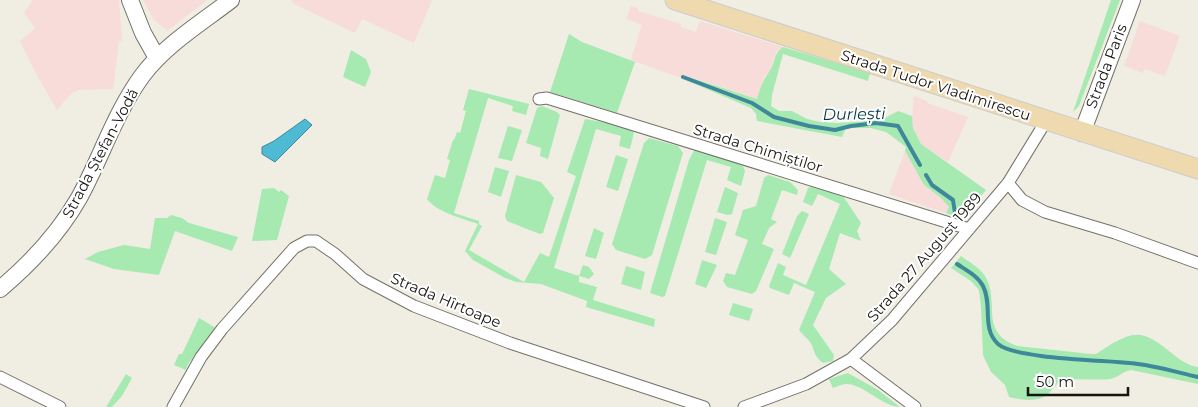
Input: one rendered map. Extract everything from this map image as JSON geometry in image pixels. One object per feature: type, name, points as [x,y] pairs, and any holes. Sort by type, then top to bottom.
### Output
[{"type":"main road","name":"Strada Tudor Vladimirescu","points":[[675,0],[1198,170]]},
{"type":"street","points":[[130,0],[143,33],[157,58]]},
{"type":"street","name":"Strada Ștefan-Vodă","points":[[0,289],[41,250],[70,213],[85,187],[130,94],[157,58],[231,0]]},
{"type":"street","name":"Strada Paris","points":[[1082,133],[1132,0]]},
{"type":"street","name":"Strada Chimiștilor","points":[[539,99],[547,98],[969,229]]},
{"type":"street","name":"Strada 27 August 1989","points":[[744,407],[806,384],[850,360],[892,320],[1008,183],[1046,121]]},
{"type":"street","points":[[1008,183],[1022,200],[1045,212],[1115,233],[1198,263]]},
{"type":"street","name":"Strada Hîrtoape","points":[[174,407],[200,357],[222,329],[294,248],[302,242],[311,240],[322,244],[362,279],[429,312],[518,346],[704,407]]},
{"type":"street","points":[[850,360],[915,407]]},
{"type":"street","points":[[0,377],[60,407]]},
{"type":"shaded area","points":[[33,0],[119,0],[122,41],[119,41],[113,89],[78,90],[69,96],[57,110],[20,41],[35,28],[24,13]]},
{"type":"shaded area","points":[[143,0],[207,0],[167,31],[153,19]]},
{"type":"shaded area","points":[[291,0],[432,0],[414,43],[362,19],[355,33],[294,4]]},
{"type":"shaded area","points":[[631,6],[638,8],[638,11],[681,24],[681,27],[696,32],[700,21],[783,47],[776,52],[770,72],[764,77],[758,99],[683,75],[681,78],[631,60],[642,25],[626,19]]},
{"type":"shaded area","points":[[1140,21],[1180,36],[1165,76],[1145,69],[1143,73],[1124,66]]},
{"type":"shaded area","points":[[914,96],[927,101],[927,103],[968,117],[948,162],[921,144],[913,128]]},
{"type":"shaded area","points":[[905,151],[924,185],[940,197],[949,207],[946,213],[889,194]]},
{"type":"green space","points":[[1111,0],[1120,0],[1079,106],[1073,112]]},
{"type":"green space","points":[[569,34],[582,42],[635,62],[617,113],[550,92]]},
{"type":"green space","points":[[783,47],[870,73],[868,81],[783,54],[771,106],[779,111],[792,111],[807,119],[820,122],[837,123],[881,120],[898,111],[912,116],[913,128],[921,144],[986,190],[961,219],[946,213],[949,207],[940,197],[924,185],[905,151],[906,147],[886,132],[871,128],[846,128],[842,137],[757,121],[756,114],[751,108],[681,78],[682,75],[757,99],[776,56]]},
{"type":"green space","points":[[351,50],[366,59],[371,72],[365,87],[343,77]]},
{"type":"green space","points":[[469,89],[529,104],[526,115],[512,111],[513,106],[488,98],[454,213],[479,221],[479,224],[482,226],[469,250],[524,282],[540,253],[549,257],[576,176],[567,172],[585,119],[635,128],[630,149],[619,146],[621,136],[596,129],[554,268],[579,276],[579,282],[597,287],[593,300],[655,319],[654,327],[586,307],[587,301],[541,284],[516,282],[505,278],[473,260],[465,251],[478,224],[443,211],[431,204],[427,199],[435,175],[445,178],[450,160],[447,159],[457,132],[460,133],[466,111],[463,110]]},
{"type":"green space","points":[[542,106],[560,115],[548,159],[540,156],[541,148],[526,143],[537,108]]},
{"type":"green space","points":[[508,126],[522,130],[512,161],[498,158]]},
{"type":"green space","points":[[649,138],[678,146],[683,153],[652,255],[645,259],[616,250],[612,244],[644,143]]},
{"type":"green space","points":[[695,149],[709,152],[743,166],[745,171],[741,186],[727,180],[731,167],[707,160],[665,296],[662,297],[650,293],[689,160]]},
{"type":"green space","points":[[616,155],[628,159],[618,191],[606,187]]},
{"type":"green space","points":[[495,167],[509,171],[501,197],[488,192]]},
{"type":"green space","points":[[516,175],[541,182],[554,198],[543,233],[540,234],[507,221],[505,216]]},
{"type":"green space","points":[[768,175],[790,182],[798,190],[797,195],[782,190],[771,219],[777,222],[769,228],[762,244],[774,249],[756,291],[752,294],[727,287],[723,281],[726,273],[735,275],[748,240],[735,235],[743,210],[756,206],[764,178]]},
{"type":"green space","points":[[811,186],[843,196],[861,223],[857,231],[861,241],[840,233],[829,269],[846,284],[826,298],[813,325],[834,355],[833,361],[823,363],[816,355],[810,342],[799,330],[815,292],[794,283],[789,295],[769,286],[778,263],[786,267],[783,275],[806,285],[840,204],[818,194],[812,206],[803,202],[808,188]]},
{"type":"green space","points":[[725,187],[738,193],[732,214],[728,215],[717,212]]},
{"type":"green space","points":[[274,188],[279,192],[281,190],[289,196],[277,240],[252,241],[262,189]]},
{"type":"green space","points":[[802,211],[809,214],[790,258],[782,254],[797,216]]},
{"type":"green space","points":[[171,215],[182,218],[189,223],[238,237],[232,251],[175,231],[159,275],[114,269],[85,259],[98,252],[124,245],[150,249],[155,218],[167,218]]},
{"type":"green space","points":[[715,218],[727,222],[716,255],[705,252]]},
{"type":"green space","points":[[594,228],[604,233],[596,259],[585,256]]},
{"type":"green space","points":[[961,256],[977,267],[985,276],[991,296],[994,324],[998,333],[1005,340],[1017,346],[1096,354],[1126,337],[1146,336],[1180,359],[1198,367],[1198,384],[1131,370],[1110,379],[1063,381],[1040,398],[1024,400],[1009,397],[1005,385],[991,372],[983,355],[979,290],[971,281],[951,268]]},
{"type":"green space","points":[[702,260],[717,265],[706,288],[695,284]]},
{"type":"green space","points":[[583,265],[589,267],[594,274],[589,279],[579,276]]},
{"type":"green space","points":[[626,266],[645,272],[641,290],[621,284]]},
{"type":"green space","points":[[733,303],[753,309],[749,321],[729,315]]},
{"type":"green space","points":[[199,318],[216,328],[188,364],[186,370],[174,365],[179,354],[182,354]]},
{"type":"green space","points":[[848,373],[878,390],[900,407],[886,403],[851,384],[833,388],[829,379]]},
{"type":"green space","points":[[126,374],[132,378],[122,396],[112,407],[106,407]]},
{"type":"water","points":[[305,119],[312,125],[275,162],[262,154],[262,147],[274,141]]},
{"type":"waterway","name":"Durlești","points":[[683,77],[752,103],[774,117],[809,126],[835,130],[876,123],[898,126],[920,165]]},
{"type":"waterway","name":"Durlești","points":[[926,175],[932,185],[953,200],[955,213]]},
{"type":"waterway","name":"Durlești","points":[[957,264],[981,282],[986,293],[990,331],[998,344],[1007,349],[1040,356],[1139,364],[1198,377]]}]
